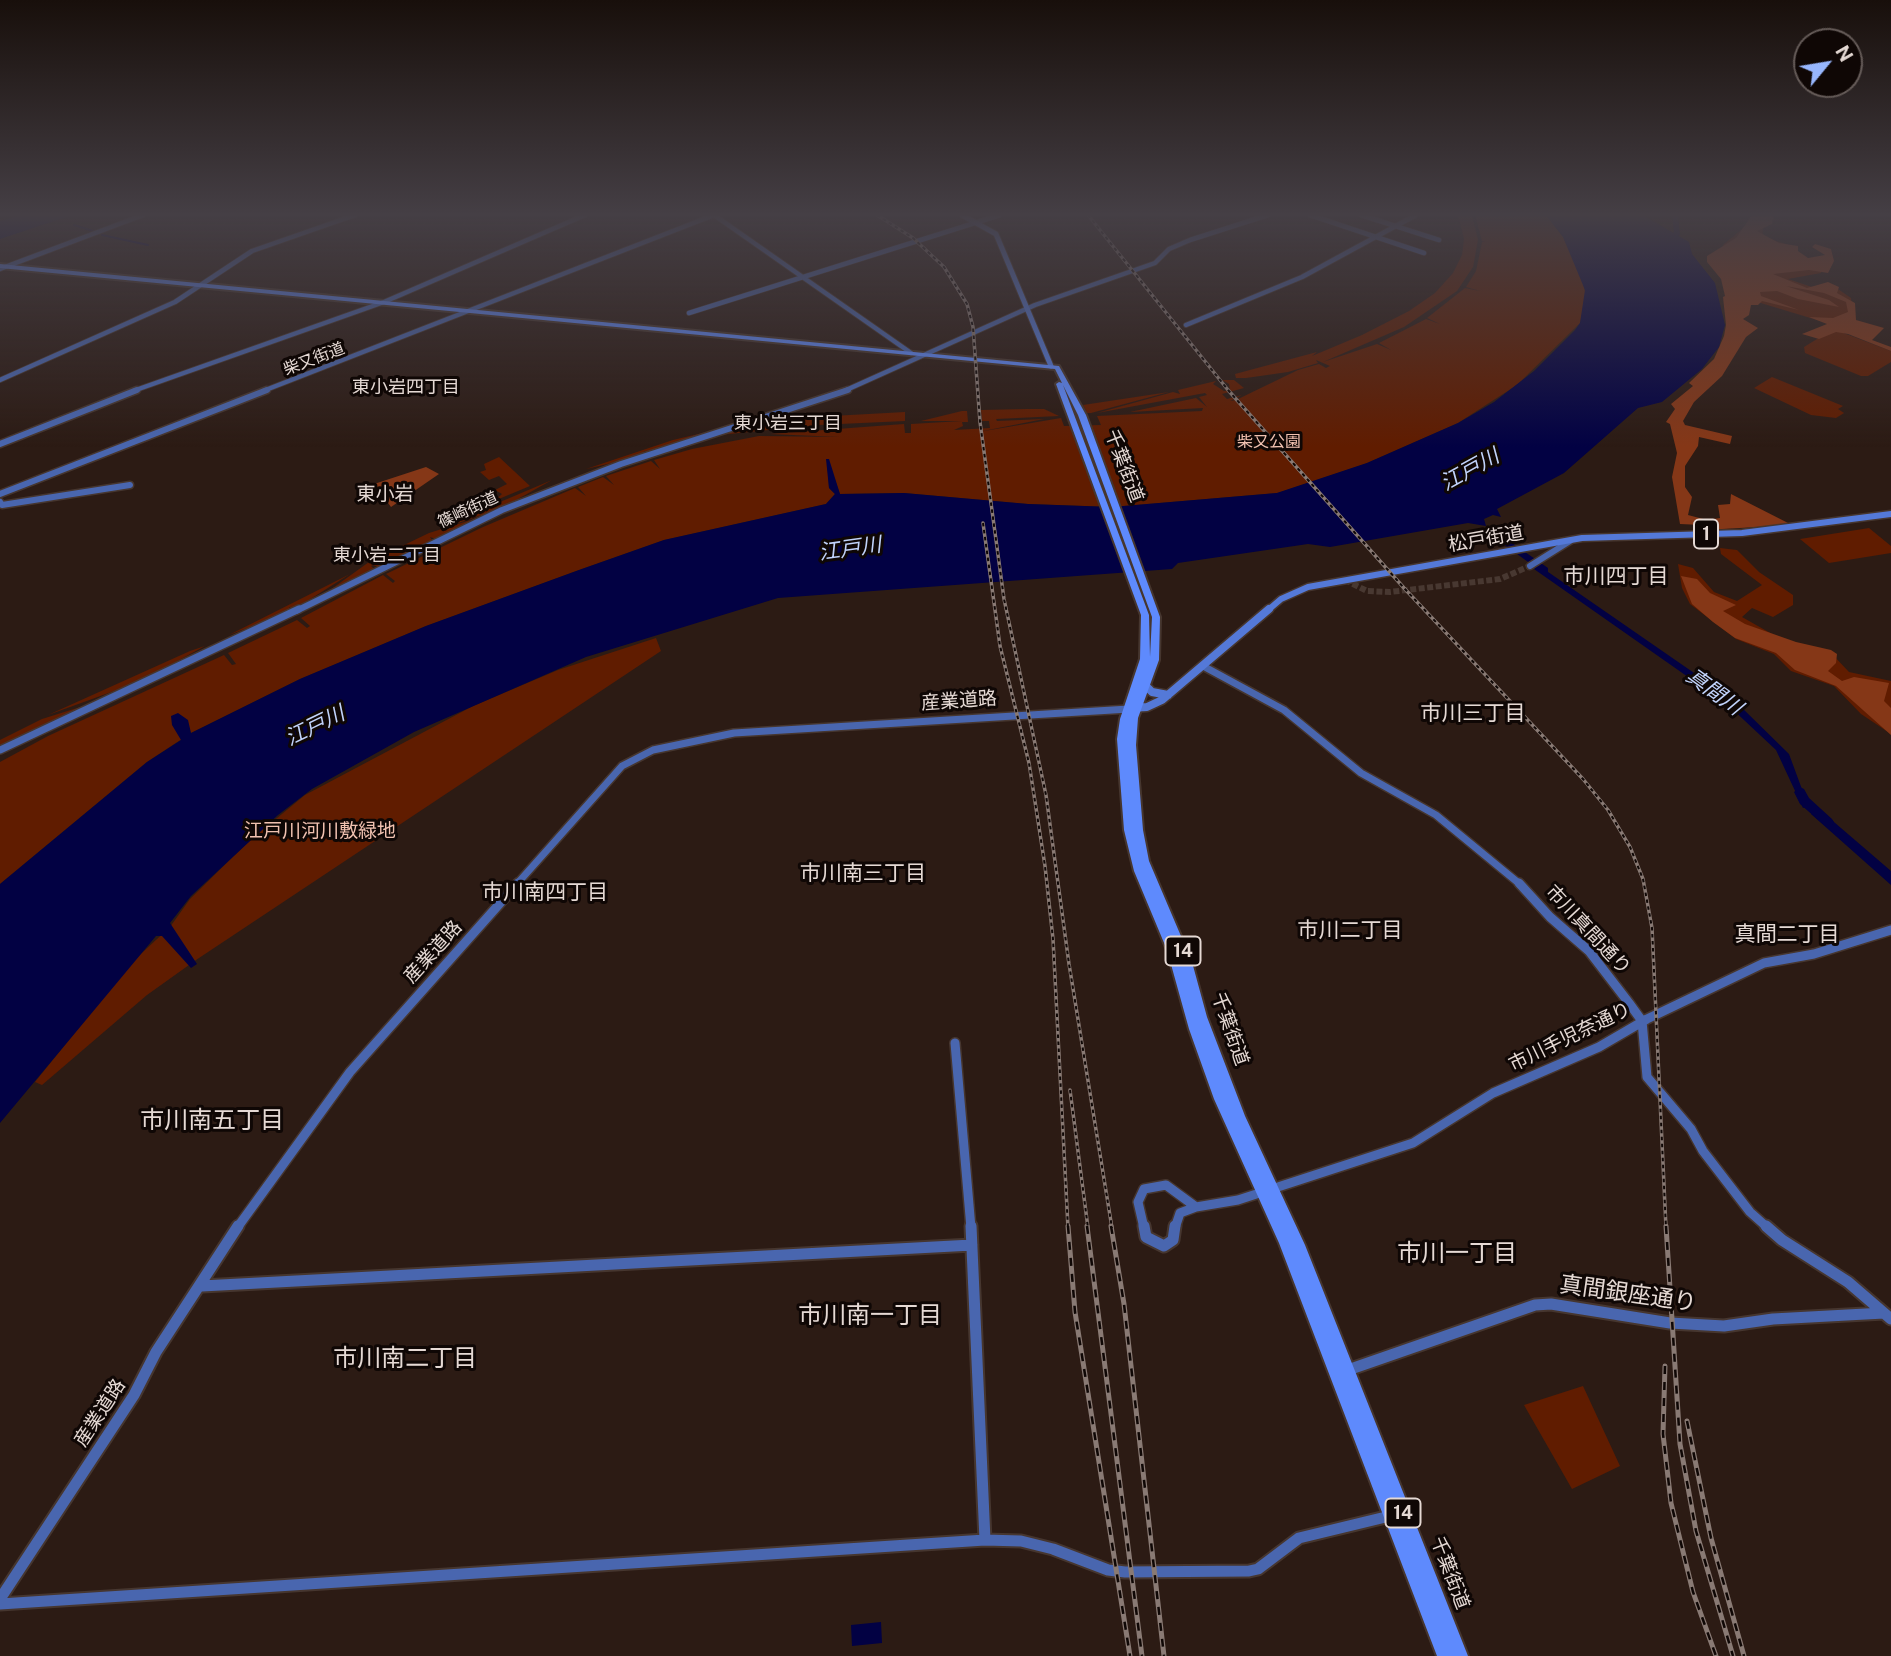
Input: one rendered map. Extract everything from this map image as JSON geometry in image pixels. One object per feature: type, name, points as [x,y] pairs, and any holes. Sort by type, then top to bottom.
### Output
[{"type":"highway","points":[[279,292],[1051,366]]},
{"type":"highway","name":"千葉街道","points":[[1051,366],[1069,406],[1078,418],[1145,615],[1147,644],[1122,749],[1133,851],[1173,950],[1195,1029],[1220,1099],[1267,1190],[1285,1240],[1342,1372],[1397,1514],[1446,1656]]},
{"type":"highway","name":"千葉街道","points":[[1051,366],[1078,418],[1146,584],[1156,632],[1154,660],[1133,708]]},
{"type":"highway","name":"千葉街道","points":[[1397,1514],[1459,1656]]},
{"type":"main road","points":[[1022,292],[1051,366]]},
{"type":"main road","name":"松戸街道","points":[[1133,708],[1153,705],[1169,695],[1274,605],[1299,590],[1573,539],[1750,533],[1891,514]]},
{"type":"main road","points":[[1145,685],[1152,692],[1169,695]]},
{"type":"street","points":[[0,380],[175,302],[189,292]]},
{"type":"street","points":[[0,444],[149,385],[406,292]]},
{"type":"street","name":"柴又街道","points":[[0,494],[519,292]]},
{"type":"street","points":[[689,313],[752,292]]},
{"type":"street","points":[[825,292],[911,353]]},
{"type":"street","name":"篠崎街道","points":[[0,750],[221,647],[502,510],[621,464],[828,398],[1029,307],[1071,292]]},
{"type":"street","points":[[1185,325],[1265,292]]},
{"type":"street","points":[[0,502],[2,505],[130,485]]},
{"type":"street","points":[[1532,564],[1573,539]]},
{"type":"street","points":[[1542,545],[1548,550],[1547,553]]},
{"type":"street","name":"市川真間通り","points":[[1203,666],[1284,710],[1361,773],[1437,815],[1525,888],[1550,917],[1589,951],[1642,1021]]},
{"type":"street","name":"産業道路","points":[[0,1602],[134,1395],[168,1332],[202,1286],[237,1228],[350,1072],[614,773],[629,761],[653,750],[734,733],[1133,708]]},
{"type":"street","name":"市川手児奈通り","points":[[1196,1207],[1230,1203],[1413,1143],[1493,1093],[1599,1047],[1642,1021],[1763,963],[1814,954],[1891,930]]},
{"type":"street","points":[[1642,1021],[1647,1077],[1691,1129],[1703,1151],[1750,1212],[1783,1240],[1848,1282],[1888,1316]]},
{"type":"street","points":[[955,1043],[972,1245],[985,1540]]},
{"type":"street","points":[[1166,1185],[1196,1207],[1177,1216],[1175,1235],[1170,1243],[1164,1246],[1155,1244],[1146,1237],[1138,1202],[1144,1189],[1166,1185]]},
{"type":"street","points":[[202,1286],[972,1245]]},
{"type":"street","name":"真間銀座通り","points":[[1342,1372],[1535,1305],[1551,1304],[1674,1323],[1724,1326],[1773,1319],[1888,1316]]},
{"type":"street","points":[[0,1602],[985,1540],[1021,1541],[1053,1549],[1108,1570],[1125,1572],[1250,1571],[1258,1569],[1299,1538],[1397,1514]]},
{"type":"green space","name":"柴又公園","points":[[1455,292],[1404,327],[1323,362],[1377,344],[1391,350],[1379,343],[1426,319],[1440,324],[1427,318],[1460,292],[1585,292],[1586,296],[1580,323],[1517,385],[1458,423],[1367,463],[1277,493],[1112,507],[1028,504],[904,493],[840,494],[827,459],[829,488],[835,494],[826,504],[664,540],[579,570],[426,626],[300,679],[191,733],[147,762],[0,884],[0,762],[48,736],[224,655],[232,665],[236,664],[228,653],[297,620],[307,628],[310,626],[301,618],[383,575],[393,583],[395,581],[386,574],[483,527],[575,488],[586,496],[578,487],[603,477],[614,485],[606,476],[651,461],[660,469],[654,460],[692,449],[759,436],[840,437],[770,434],[904,424],[905,433],[911,433],[911,424],[962,421],[921,421],[962,411],[967,411],[968,422],[962,422],[963,426],[954,430],[990,428],[989,421],[982,421],[981,410],[1044,409],[1059,416],[996,419],[1044,419],[978,432],[1061,418],[1064,426],[1101,425],[1097,416],[1202,411],[1203,408],[1130,412],[1196,398],[1207,407],[1199,397],[1207,395],[1205,393],[1097,413],[1173,392],[1180,394],[1178,390],[1216,381],[1213,384],[1224,391],[1230,390],[1229,384],[1222,380],[1234,380],[1244,388],[1222,394],[1227,399],[1242,395],[1230,401],[1236,400],[1298,370],[1319,364],[1326,368],[1330,366],[1316,360],[1318,363],[1288,372],[1246,378],[1236,378],[1235,374],[1317,352],[1312,356],[1409,311],[1435,293]]},
{"type":"green space","points":[[1742,292],[1843,292],[1851,298],[1852,309],[1837,326],[1744,298]]},
{"type":"green space","points":[[1830,331],[1841,332],[1891,351],[1891,362],[1868,376],[1861,376],[1805,353],[1804,347]]},
{"type":"green space","points":[[1772,377],[1843,406],[1838,409],[1844,413],[1836,418],[1811,415],[1754,388]]},
{"type":"green space","points":[[1169,392],[1091,413],[1087,413],[1083,405]]},
{"type":"green space","points":[[905,412],[905,421],[818,425],[719,435],[777,419]]},
{"type":"green space","points":[[724,428],[649,453],[644,451],[646,454],[638,457],[586,469],[673,440]]},
{"type":"green space","points":[[499,457],[530,486],[494,501],[502,494],[495,490],[507,484],[499,476],[489,480],[480,472],[486,470],[484,464]]},
{"type":"green space","points":[[552,480],[500,509],[449,526],[460,519]]},
{"type":"green space","points":[[484,516],[436,539],[430,537],[432,540],[378,567],[371,566],[374,569],[323,595],[369,562],[429,533]]},
{"type":"green space","points":[[1869,528],[1891,546],[1891,553],[1829,563],[1800,539]]},
{"type":"green space","points":[[1720,548],[1737,550],[1759,572],[1793,595],[1793,605],[1773,617],[1752,608],[1742,617],[1772,634],[1808,649],[1832,654],[1849,672],[1891,681],[1891,734],[1861,714],[1834,686],[1791,671],[1774,654],[1736,639],[1690,604],[1682,588],[1678,564],[1693,568],[1714,592],[1737,601],[1762,585],[1721,554]]},
{"type":"green space","points":[[350,574],[293,610],[289,607],[290,612],[229,635]]},
{"type":"green space","name":"江戸川河川敷緑地","points":[[656,638],[661,651],[196,960],[147,995],[42,1085],[35,1082],[131,963],[170,927],[190,899],[248,842],[305,795],[473,706],[558,670]]},
{"type":"green space","points":[[205,646],[139,682],[48,715],[190,651]]},
{"type":"green space","points":[[93,703],[0,748],[0,740],[42,719]]},
{"type":"green space","points":[[1583,1386],[1620,1466],[1572,1489],[1524,1405]]},
{"type":"shaded area","points":[[1724,292],[1760,292],[1761,296],[1799,310],[1762,301],[1758,305],[1751,305],[1749,315],[1743,319],[1758,328],[1746,337],[1722,376],[1694,402],[1683,421],[1685,425],[1732,436],[1730,444],[1699,437],[1698,446],[1685,466],[1685,487],[1692,497],[1688,515],[1707,520],[1720,518],[1718,505],[1730,504],[1731,494],[1792,525],[1705,530],[1702,525],[1680,524],[1672,477],[1677,453],[1670,424],[1666,422],[1675,409],[1671,404],[1693,386],[1689,383],[1714,359],[1726,325]]},
{"type":"shaded area","points":[[1780,292],[1805,292],[1829,300],[1839,307],[1798,299]]},
{"type":"shaded area","points":[[1820,292],[1837,292],[1855,303],[1856,320],[1884,328],[1872,340],[1891,347],[1891,351],[1848,334],[1836,332],[1819,339],[1802,334],[1827,324],[1809,317],[1833,318],[1848,312],[1846,302]]},
{"type":"shaded area","points":[[426,467],[439,474],[391,507],[374,484]]},
{"type":"shaded area","points":[[1681,576],[1697,579],[1710,593],[1736,605],[1723,611],[1745,624],[1796,642],[1831,650],[1837,654],[1836,663],[1828,671],[1842,681],[1854,677],[1889,683],[1884,701],[1891,708],[1891,735],[1836,686],[1795,670],[1776,653],[1735,638],[1713,622],[1692,604]]},
{"type":"water","name":"江戸川","points":[[1585,292],[1717,292],[1725,325],[1719,347],[1702,369],[1662,402],[1638,408],[1564,473],[1497,509],[1501,517],[1493,515],[1484,519],[1486,526],[1468,523],[1330,547],[1308,544],[1178,563],[1172,569],[778,598],[586,657],[414,732],[312,789],[278,815],[191,896],[170,923],[197,964],[191,968],[162,936],[156,936],[0,1123],[0,884],[147,762],[181,740],[172,725],[171,716],[178,713],[188,720],[191,733],[300,679],[426,626],[579,570],[664,540],[826,504],[835,494],[829,488],[826,459],[829,459],[840,494],[904,493],[1028,504],[1112,507],[1277,493],[1367,463],[1458,423],[1494,402],[1534,371],[1580,323]]},
{"type":"water","points":[[1538,565],[1736,702],[1789,754],[1803,792],[1814,804],[1803,808],[1776,750],[1728,705],[1534,569]]},
{"type":"water","points":[[1820,810],[1891,871],[1891,885],[1811,814]]},
{"type":"water","points":[[881,1622],[882,1643],[852,1646],[851,1625]]},
{"type":"waterway","name":"真間川","points":[[1502,539],[1545,570]]},
{"type":"waterway","name":"真間川","points":[[1800,792],[1804,801],[1828,822]]},
{"type":"tunnel","points":[[1345,580],[1367,591],[1390,592],[1500,579],[1530,566]]},
{"type":"railway","points":[[960,292],[967,304],[973,327],[980,422],[1004,599],[1046,795],[1069,964],[1112,1228]]},
{"type":"railway","points":[[1150,292],[1228,390],[1404,588],[1583,779],[1608,810],[1630,847],[1643,879],[1652,928],[1666,1228]]},
{"type":"railway","points":[[983,523],[1000,646],[1029,763],[1045,866],[1053,939],[1068,1228]]},
{"type":"railway","points":[[1070,1090],[1088,1228]]},
{"type":"railway","points":[[1068,1226],[1075,1312],[1130,1656]]},
{"type":"railway","points":[[1087,1226],[1142,1656]]},
{"type":"railway","points":[[1111,1226],[1124,1304],[1164,1656]]},
{"type":"railway","points":[[1666,1226],[1680,1444],[1696,1531],[1733,1656]]},
{"type":"railway","points":[[1665,1366],[1663,1434],[1671,1503],[1693,1592],[1716,1656]]},
{"type":"railway","points":[[1687,1421],[1711,1538],[1744,1656]]},
{"type":"district","name":"東小岩四丁目","points":[[406,387]]},
{"type":"district","name":"東小岩三丁目","points":[[788,423]]},
{"type":"district","name":"東小岩","points":[[385,494]]},
{"type":"district","name":"東小岩二丁目","points":[[387,555]]},
{"type":"district","name":"市川四丁目","points":[[1616,577]]},
{"type":"district","name":"市川三丁目","points":[[1473,714]]},
{"type":"district","name":"市川南三丁目","points":[[863,874]]},
{"type":"district","name":"市川南四丁目","points":[[545,893]]},
{"type":"district","name":"市川二丁目","points":[[1350,931]]},
{"type":"district","name":"真間二丁目","points":[[1787,935]]},
{"type":"district","name":"市川南五丁目","points":[[212,1121]]},
{"type":"district","name":"市川一丁目","points":[[1457,1254]]},
{"type":"district","name":"市川南一丁目","points":[[870,1316]]},
{"type":"district","name":"市川南二丁目","points":[[405,1359]]}]
